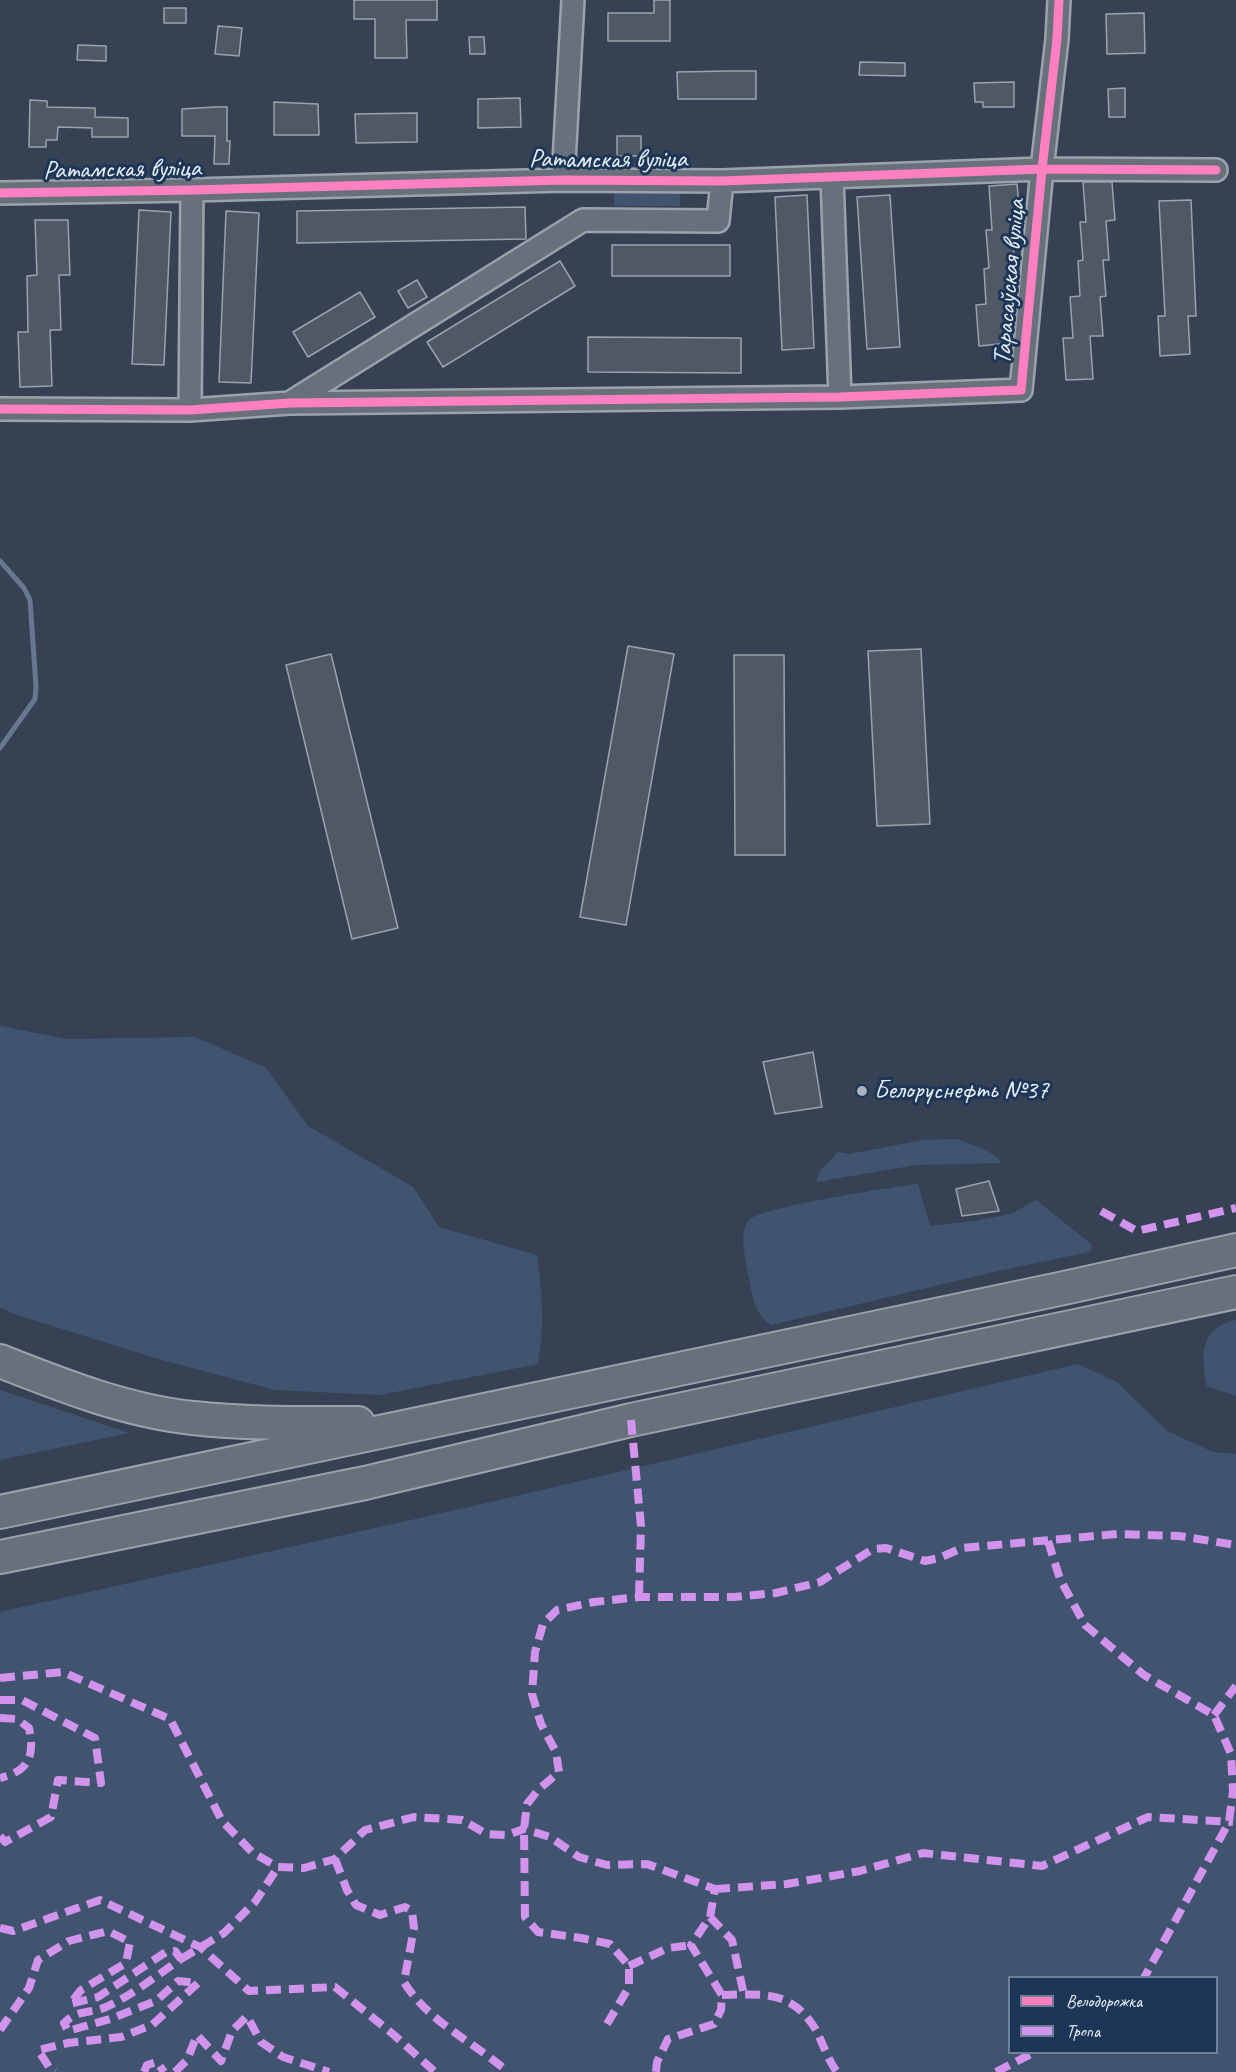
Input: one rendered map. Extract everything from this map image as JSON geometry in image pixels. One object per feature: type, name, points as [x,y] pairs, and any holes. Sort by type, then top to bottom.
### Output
[{"type":"highway","points":[[0,1512],[1236,1250]]},
{"type":"highway","points":[[0,1557],[365,1483],[630,1420],[1236,1292]]},
{"type":"highway","points":[[0,1361],[88,1394],[143,1409],[191,1418],[251,1422],[416,1424]]},
{"type":"street","points":[[563,180],[573,0]]},
{"type":"street","name":"Тарасаўская вуліца","points":[[840,397],[1021,390],[1059,0]]},
{"type":"street","name":"Ратамская вуліца","points":[[0,197],[563,180],[722,181],[1042,169],[1216,170]]},
{"type":"street","points":[[0,409],[190,410],[290,403],[840,397],[832,177]]},
{"type":"street","points":[[290,403],[582,220],[718,221],[722,181]]},
{"type":"street","points":[[190,410],[192,190]]},
{"type":"shaded area","points":[[614,187],[680,187],[680,206],[614,206]]},
{"type":"shaded area","points":[[0,1026],[67,1039],[195,1037],[266,1068],[308,1126],[413,1187],[439,1227],[537,1255],[542,1309],[542,1335],[538,1364],[380,1395],[275,1390],[162,1360],[14,1314],[0,1307]]},
{"type":"shaded area","points":[[957,1139],[987,1151],[1002,1163],[916,1165],[816,1182],[820,1171],[838,1152],[849,1154],[923,1140]]},
{"type":"shaded area","points":[[918,1184],[930,1226],[1011,1214],[1036,1200],[1091,1244],[1092,1249],[1089,1252],[1002,1270],[771,1325],[760,1315],[754,1302],[743,1239],[749,1220],[777,1209]]},
{"type":"shaded area","points":[[1236,1320],[1236,1396],[1207,1386],[1204,1354],[1205,1345],[1215,1329]]},
{"type":"shaded area","points":[[1078,1364],[1117,1382],[1167,1431],[1213,1452],[1236,1454],[1236,2072],[0,2072],[0,1612],[491,1502]]},
{"type":"shaded area","points":[[0,1390],[129,1433],[0,1460]]},
{"type":"building","points":[[354,0],[437,0],[437,20],[406,20],[407,58],[375,58],[375,19],[354,19]]},
{"type":"building","points":[[654,0],[670,0],[670,41],[608,41],[608,13],[654,13]]},
{"type":"building","points":[[164,8],[186,8],[186,23],[164,23]]},
{"type":"building","points":[[1144,13],[1145,53],[1107,54],[1106,14]]},
{"type":"building","points":[[218,26],[242,28],[239,56],[215,54]]},
{"type":"building","points":[[469,37],[484,37],[485,54],[470,54]]},
{"type":"building","points":[[78,45],[106,46],[106,61],[77,60]]},
{"type":"building","points":[[860,62],[905,63],[905,76],[859,75]]},
{"type":"building","points":[[756,71],[756,99],[678,99],[677,72]]},
{"type":"building","points":[[1014,82],[1014,107],[983,107],[983,102],[975,102],[974,83]]},
{"type":"building","points":[[1125,88],[1125,117],[1109,117],[1108,89]]},
{"type":"building","points":[[520,98],[521,127],[478,128],[478,99]]},
{"type":"building","points":[[30,100],[47,101],[47,107],[95,108],[95,117],[128,118],[128,137],[92,137],[92,128],[58,127],[57,140],[46,140],[46,147],[29,147]]},
{"type":"building","points":[[274,102],[318,104],[319,135],[274,135]]},
{"type":"building","points":[[227,107],[227,141],[230,141],[229,164],[214,164],[215,136],[182,136],[182,109]]},
{"type":"building","points":[[417,113],[417,142],[356,143],[355,114]]},
{"type":"building","points":[[617,136],[641,136],[641,156],[617,156]]},
{"type":"building","points":[[1083,182],[1112,182],[1115,220],[1106,221],[1109,260],[1103,260],[1106,296],[1100,297],[1103,336],[1090,336],[1093,379],[1066,380],[1063,338],[1073,338],[1070,297],[1080,296],[1078,261],[1083,260],[1080,222],[1086,222]]},
{"type":"building","points":[[1017,184],[1021,228],[1012,229],[1015,268],[1009,268],[1012,304],[1006,304],[1009,343],[979,346],[976,305],[986,304],[984,269],[989,268],[986,230],[992,230],[989,186]]},
{"type":"building","points":[[807,195],[814,348],[782,350],[775,197]]},
{"type":"building","points":[[890,195],[900,347],[867,349],[857,197]]},
{"type":"building","points":[[1191,200],[1196,316],[1188,316],[1190,354],[1160,356],[1158,316],[1165,316],[1159,201]]},
{"type":"building","points":[[525,207],[526,239],[297,243],[297,211]]},
{"type":"building","points":[[139,210],[171,212],[164,365],[132,364]]},
{"type":"building","points":[[226,211],[259,213],[251,383],[219,382]]},
{"type":"building","points":[[35,220],[68,220],[70,275],[59,275],[61,330],[50,330],[52,386],[20,387],[18,332],[28,332],[27,276],[37,275]]},
{"type":"building","points":[[612,245],[730,245],[730,276],[612,276]]},
{"type":"building","points":[[560,261],[575,286],[443,367],[427,342]]},
{"type":"building","points":[[417,280],[427,297],[408,308],[398,291]]},
{"type":"building","points":[[360,292],[375,317],[308,357],[293,332]]},
{"type":"building","points":[[588,337],[741,338],[741,373],[588,372]]},
{"type":"building","points":[[628,646],[674,654],[626,925],[580,917]]},
{"type":"building","points":[[921,649],[930,824],[877,826],[868,651]]},
{"type":"building","points":[[331,654],[398,928],[352,939],[286,665]]},
{"type":"building","points":[[734,655],[784,655],[785,855],[735,855]]},
{"type":"building","points":[[813,1052],[822,1107],[775,1114],[763,1062]]},
{"type":"building","points":[[989,1181],[999,1211],[962,1216],[956,1189]]},
{"type":"waterway","points":[[0,561],[24,588],[30,600],[36,686],[35,699],[0,748]]},
{"type":"marked path","points":[[1101,1211],[1137,1231],[1236,1208]]},
{"type":"marked path","points":[[631,1420],[641,1526],[639,1597]]},
{"type":"marked path","points":[[607,2024],[629,1987],[629,1966],[610,1944],[538,1932],[525,1917],[524,1829],[527,1804],[538,1790],[559,1772],[556,1752],[541,1724],[532,1694],[535,1652],[543,1624],[557,1610],[594,1602],[639,1597],[734,1597],[776,1593],[820,1582],[873,1549],[886,1548],[925,1561],[939,1558],[962,1548],[1117,1534],[1179,1536],[1236,1545]]},
{"type":"marked path","points":[[1048,1541],[1060,1579],[1085,1625],[1144,1675],[1214,1715],[1231,1754],[1233,1791],[1229,1822],[1145,1976]]},
{"type":"marked path","points":[[0,1678],[63,1672],[170,1719],[222,1821],[253,1853],[278,1867],[304,1868],[335,1859],[365,1830],[414,1817],[462,1820],[487,1834],[507,1835],[524,1829],[550,1837],[579,1857],[607,1865],[647,1864],[715,1889],[710,1917],[691,1945],[722,1995],[721,2010],[714,2024],[668,2039],[657,2062],[656,2072]]},
{"type":"marked path","points":[[1214,1715],[1236,1686]]},
{"type":"marked path","points":[[0,1700],[22,1700],[95,1738],[101,1783],[58,1780],[51,1817],[5,1842],[0,1836]]},
{"type":"marked path","points":[[0,1718],[17,1719],[29,1728],[31,1738],[28,1761],[18,1771],[0,1778]]},
{"type":"marked path","points":[[715,1889],[787,1884],[860,1871],[923,1853],[1042,1866],[1148,1817],[1233,1822]]},
{"type":"marked path","points":[[335,1859],[347,1890],[356,1905],[380,1915],[405,1907],[412,1911],[414,1928],[404,1982],[414,1996],[438,2020],[508,2072]]},
{"type":"marked path","points":[[181,1959],[224,1933],[255,1902],[278,1867]]},
{"type":"marked path","points":[[0,1928],[13,1931],[100,1900],[200,1947],[249,1991],[335,1987],[435,2072]]},
{"type":"marked path","points":[[710,1917],[732,1940],[744,1995]]},
{"type":"marked path","points":[[0,2030],[29,1988],[38,1960],[69,1941],[108,1931],[130,1942],[126,1963],[81,1990],[70,2004],[98,1997],[166,1952],[175,1951],[181,1959],[116,2002],[69,2019],[64,2023],[68,2031],[110,2019],[156,2001],[178,1981],[198,1983],[152,2025],[121,2037],[68,2043],[38,2050],[51,2070],[55,2072]]},
{"type":"marked path","points":[[629,1966],[668,1948],[691,1945]]},
{"type":"marked path","points":[[722,1995],[763,1995],[787,2001],[807,2017],[837,2072]]},
{"type":"marked path","points":[[175,2072],[187,2060],[197,2035],[221,2061],[232,2031],[247,2016],[261,2042],[283,2057],[329,2072]]},
{"type":"marked path","points":[[996,2072],[1031,2054]]},
{"type":"marked path","points":[[144,2072],[147,2065],[157,2062],[164,2072]]},
{"type":"cycle path","points":[[0,409],[190,410],[290,403],[840,397],[1021,390],[1059,0]]},
{"type":"cycle path","points":[[0,193],[563,180],[722,181],[1042,169],[1216,170]]},
{"type":"place","name":"Белоруснефть №37","points":[[862,1091]]}]
